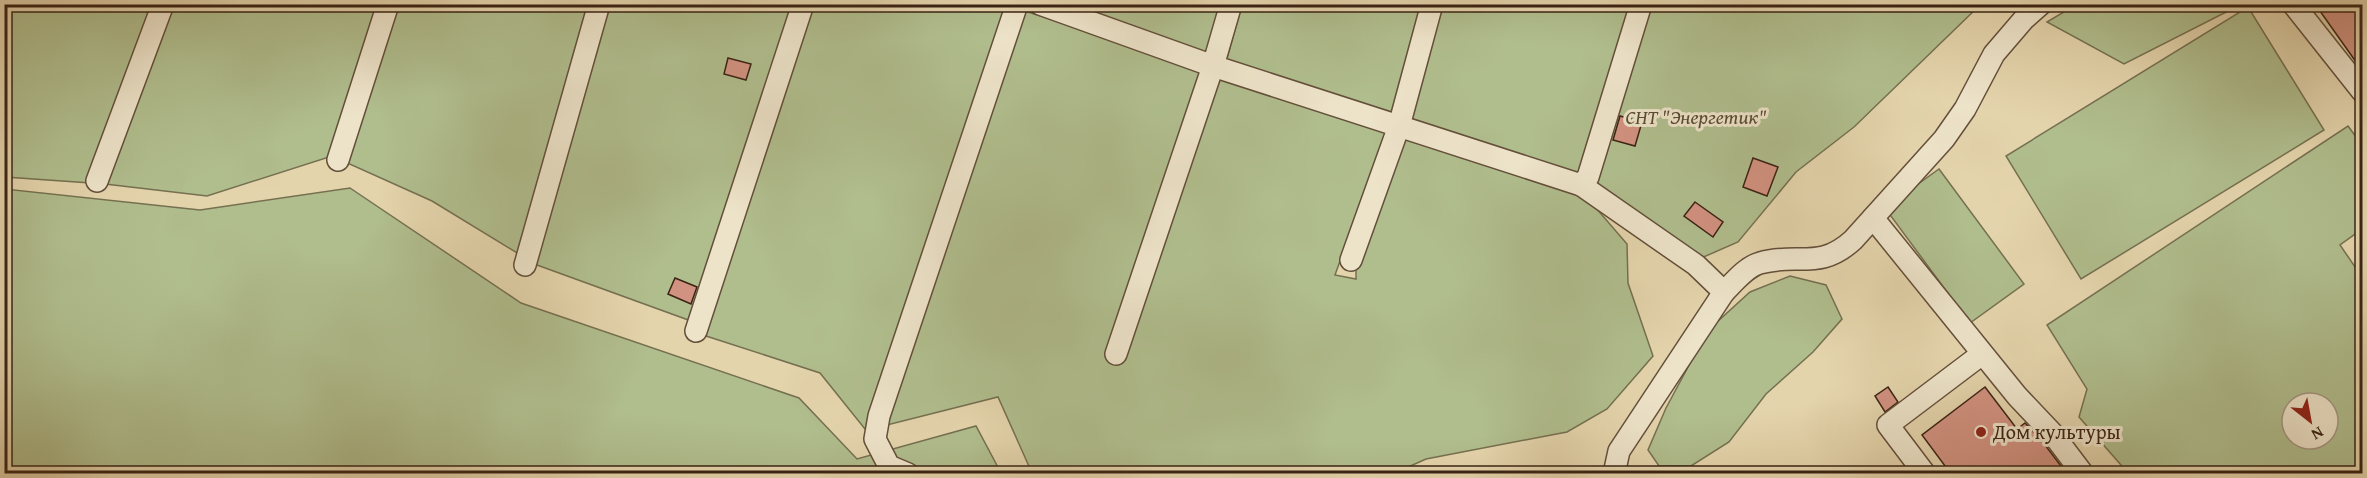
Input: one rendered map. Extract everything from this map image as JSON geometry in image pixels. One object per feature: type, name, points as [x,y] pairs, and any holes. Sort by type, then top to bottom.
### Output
[{"type":"street","points":[[97,181],[163,4]]},
{"type":"street","points":[[338,160],[388,4]]},
{"type":"street","points":[[525,265],[599,4]]},
{"type":"street","points":[[696,331],[803,4]]},
{"type":"street","points":[[908,474],[889,466],[875,439],[879,416],[1017,4]]},
{"type":"street","points":[[1040,4],[1213,66],[1581,185],[1696,265],[1724,292]]},
{"type":"street","points":[[1116,354],[1232,4]]},
{"type":"street","points":[[1351,260],[1399,126],[1432,4]]},
{"type":"street","points":[[1581,185],[1588,177],[1641,4]]},
{"type":"street","points":[[1614,474],[1619,451],[1724,292],[1740,276],[1759,263],[1826,258],[1841,251],[1944,139],[1965,110],[1994,54],[2024,19],[2041,4]]},
{"type":"street","points":[[2294,4],[2362,91]]},
{"type":"street","points":[[1873,218],[1982,354],[2052,433],[2083,474]]},
{"type":"street","points":[[1925,474],[1888,424],[1982,354]]},
{"type":"green space","points":[[2077,4],[2240,5],[2124,64],[2047,22]]},
{"type":"green space","points":[[4,5],[1010,5],[869,434],[820,373],[703,335],[691,321],[537,265],[432,201],[332,156],[207,196],[105,184],[5,177]]},
{"type":"green space","points":[[1058,5],[1224,5],[1208,56]]},
{"type":"green space","points":[[1242,5],[1425,5],[1392,115],[1226,62]]},
{"type":"green space","name":"СНТ \"Энергетик\"","points":[[1442,5],[1980,5],[1854,127],[1796,172],[1738,242],[1699,259],[1588,177],[1410,121]]},
{"type":"green space","points":[[2248,7],[2324,130],[2081,279],[2006,156]]},
{"type":"green space","points":[[1022,10],[1205,69],[1213,77],[1387,131],[1335,275],[1356,279],[1356,259],[1403,134],[1575,191],[1596,208],[1627,244],[1628,283],[1653,356],[1607,409],[1567,432],[1426,459],[1395,473],[1032,473],[998,397],[887,425],[955,208]]},
{"type":"green space","points":[[2348,126],[2362,145],[2362,229],[2340,245],[2362,277],[2362,473],[2128,473],[2079,417],[2087,389],[2047,325]]},
{"type":"green space","points":[[1939,169],[2024,284],[1970,323],[1885,208]]},
{"type":"green space","points":[[350,188],[521,303],[799,398],[857,459],[976,426],[1001,473],[5,474],[5,189],[200,210]]},
{"type":"green space","points":[[1790,276],[1826,285],[1842,319],[1813,352],[1766,394],[1729,442],[1691,466],[1659,466],[1648,450],[1666,408],[1694,356],[1716,323],[1750,292]]},
{"type":"building","points":[[2315,4],[2362,4],[2362,71],[2361,69]]},
{"type":"building","points":[[728,58],[751,64],[746,80],[724,74]]},
{"type":"building","points":[[1620,116],[1642,122],[1635,146],[1613,140]]},
{"type":"building","points":[[1753,158],[1778,167],[1767,196],[1743,187]]},
{"type":"building","points":[[1695,202],[1723,222],[1713,237],[1684,216]]},
{"type":"building","points":[[675,278],[697,287],[691,304],[668,294]]},
{"type":"building","points":[[1888,387],[1898,402],[1885,412],[1875,396]]},
{"type":"building","name":"Дом культуры","points":[[1985,387],[2017,429],[2025,423],[2067,474],[1951,474],[1922,435]]},
{"type":"place","name":"Дом культуры","points":[[1981,432]]}]
